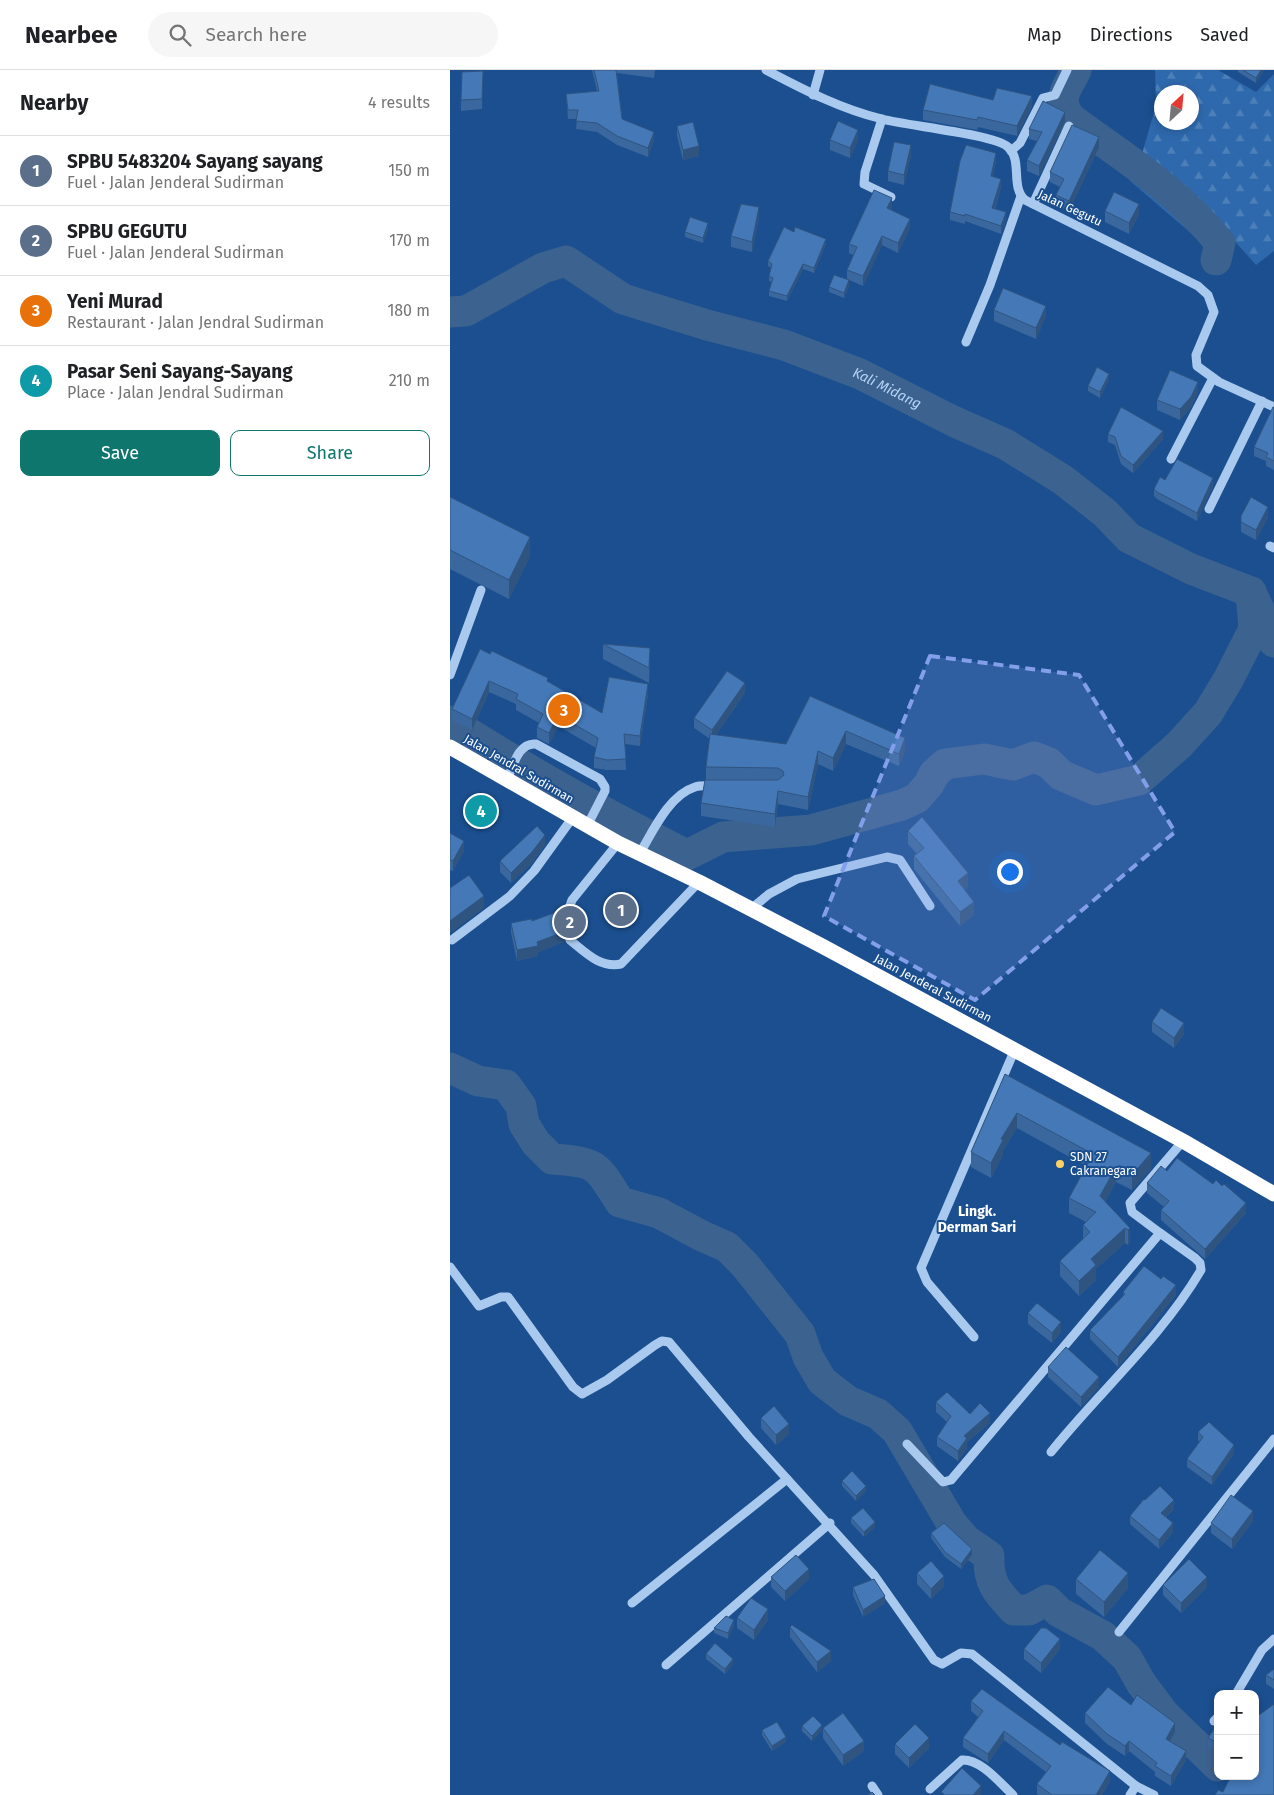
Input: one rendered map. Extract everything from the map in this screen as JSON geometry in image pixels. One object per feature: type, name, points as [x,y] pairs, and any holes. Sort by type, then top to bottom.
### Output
[{"type":"highway","name":"Jalan Jendral Sudirman","points":[[450,747],[510,774],[573,817]]},
{"type":"highway","name":"Jalan Jenderal Sudirman","points":[[573,817],[591,819],[618,843],[644,847],[700,882],[1015,1049],[1184,1141],[1274,1194]]},
{"type":"street","points":[[766,70],[812,95],[882,119],[987,138],[998,142],[1011,151],[1020,143],[1043,98],[1055,95],[1067,70]]},
{"type":"street","points":[[812,95],[820,70]]},
{"type":"street","points":[[882,119],[865,172],[864,184],[891,197]]},
{"type":"street","points":[[1033,204],[1068,126]]},
{"type":"street","name":"Jalan Gegutu","points":[[1011,151],[1021,196],[1033,204],[1182,278],[1208,295],[1214,312],[1195,361],[1200,369],[1213,378],[1274,407]]},
{"type":"street","points":[[966,342],[990,285],[1021,196]]},
{"type":"street","points":[[1171,460],[1213,378]]},
{"type":"street","points":[[1209,509],[1262,402]]},
{"type":"street","points":[[450,675],[481,590]]},
{"type":"street","points":[[510,774],[524,746],[536,744],[592,775],[603,783],[605,791],[591,819]]},
{"type":"street","points":[[644,847],[674,801],[685,791],[696,786],[724,786]]},
{"type":"street","points":[[452,940],[510,896],[534,871],[573,817]]},
{"type":"street","points":[[565,920],[572,900],[618,843]]},
{"type":"street","points":[[751,909],[769,894],[797,879],[887,857],[900,860],[930,906]]},
{"type":"street","points":[[570,940],[597,961],[611,966],[621,964],[700,882]]},
{"type":"street","points":[[974,1337],[927,1282],[921,1268],[1015,1049]]},
{"type":"street","points":[[1051,1452],[1102,1392],[1145,1346],[1201,1270],[1200,1263],[1195,1258],[1132,1212],[1130,1203],[1184,1141]]},
{"type":"street","points":[[907,1444],[943,1482],[951,1480],[1160,1232]]},
{"type":"street","points":[[450,1267],[479,1306],[501,1297],[508,1297],[573,1387],[582,1394],[607,1380],[655,1345],[662,1341],[669,1342],[874,1575],[934,1660],[942,1664],[961,1653],[972,1654],[1136,1786],[1154,1795]]},
{"type":"street","points":[[1120,1632],[1274,1439]]},
{"type":"street","points":[[632,1603],[787,1478]]},
{"type":"street","points":[[666,1665],[830,1523]]},
{"type":"street","points":[[1238,1690],[1262,1650],[1274,1639]]},
{"type":"street","points":[[930,1789],[962,1760],[966,1760],[978,1764],[1013,1795]]},
{"type":"street","points":[[872,1786],[878,1795]]},
{"type":"street","points":[[1130,1795],[1136,1786]]},
{"type":"highlighted area","points":[[930,656],[1079,675],[1175,832],[975,1000],[824,916]]},
{"type":"green space","points":[[1155,70],[1218,70],[1256,92],[1274,74],[1274,251],[1256,265],[1232,238],[1199,240],[1129,180],[1142,154],[1154,112],[1154,130],[1199,130],[1199,85],[1155,85]]},
{"type":"building","points":[[594,70],[616,70],[622,119],[654,132],[648,148],[617,136],[597,123],[576,121],[578,110],[568,110],[566,94],[599,91]]},
{"type":"building","points":[[1243,70],[1261,70],[1256,78]]},
{"type":"building","points":[[483,71],[482,99],[461,100],[462,72]]},
{"type":"building","points":[[930,84],[993,100],[997,88],[1032,96],[1017,126],[978,117],[977,120],[923,110]]},
{"type":"building","points":[[1043,101],[1065,112],[1039,166],[1027,160],[1042,132],[1029,129]]},
{"type":"building","points":[[838,121],[858,130],[850,148],[830,140]]},
{"type":"building","points":[[693,122],[699,146],[683,150],[677,126]]},
{"type":"building","points":[[1072,125],[1099,137],[1069,201],[1056,195],[1064,179],[1050,172]]},
{"type":"building","points":[[894,142],[911,145],[904,175],[888,171]]},
{"type":"building","points":[[966,145],[996,153],[991,176],[1001,179],[992,208],[1006,212],[1001,226],[965,214],[965,216],[950,212],[960,161]]},
{"type":"building","points":[[874,190],[892,198],[887,208],[910,219],[898,243],[882,236],[863,276],[847,270],[857,247],[849,244]]},
{"type":"building","points":[[1114,192],[1139,204],[1129,223],[1105,211]]},
{"type":"building","points":[[741,204],[759,207],[752,242],[731,236]]},
{"type":"building","points":[[690,217],[708,223],[703,238],[685,232]]},
{"type":"building","points":[[784,227],[794,232],[795,227],[826,239],[814,268],[803,264],[787,296],[769,291],[773,278],[769,276],[772,264],[768,261]]},
{"type":"building","points":[[834,275],[849,280],[844,293],[829,287]]},
{"type":"building","points":[[1003,288],[1046,306],[1036,328],[994,310]]},
{"type":"building","points":[[1097,367],[1109,374],[1100,392],[1088,386]]},
{"type":"building","points":[[1170,370],[1198,382],[1191,397],[1180,409],[1157,400]]},
{"type":"building","points":[[1121,407],[1163,431],[1133,465],[1121,456],[1115,437],[1108,434]]},
{"type":"building","points":[[1273,407],[1274,461],[1266,457],[1268,453],[1254,447]]},
{"type":"building","points":[[1177,459],[1213,478],[1197,513],[1154,489],[1160,477],[1165,480]]},
{"type":"building","points":[[450,497],[530,537],[509,580],[450,550]]},
{"type":"building","points":[[1251,497],[1268,507],[1256,530],[1241,522],[1241,516]]},
{"type":"building","points":[[603,644],[650,648],[649,668]]},
{"type":"building","points":[[480,649],[490,654],[492,651],[548,678],[547,681],[602,713],[609,677],[648,684],[640,736],[624,734],[626,759],[607,760],[594,757],[598,738],[558,715],[549,733],[537,727],[543,714],[516,699],[518,694],[489,681],[472,719],[452,709]]},
{"type":"building","points":[[727,671],[745,683],[712,730],[694,718]]},
{"type":"building","points":[[810,696],[905,738],[899,754],[846,731],[833,758],[818,751],[808,797],[778,791],[775,814],[701,803],[705,780],[778,780],[784,775],[783,771],[778,768],[706,767],[710,734],[786,744]]},
{"type":"building","points":[[922,817],[968,873],[958,881],[974,902],[960,912],[914,856],[924,848],[908,831]]},
{"type":"building","points":[[537,826],[545,835],[532,852],[511,873],[500,861]]},
{"type":"building","points":[[450,833],[464,841],[453,861],[450,860]]},
{"type":"building","points":[[469,875],[484,896],[450,921],[450,888]]},
{"type":"building","points":[[576,905],[583,926],[577,928],[567,924],[564,932],[537,942],[538,946],[517,950],[511,923],[531,919],[532,921],[559,911],[562,916],[567,916]]},
{"type":"building","points":[[1161,1008],[1184,1023],[1174,1038],[1152,1022]]},
{"type":"building","points":[[1005,1074],[1151,1153],[1132,1175],[1116,1167],[1100,1196],[1130,1228],[1128,1230],[1125,1228],[1091,1259],[1096,1265],[1079,1281],[1060,1261],[1090,1232],[1083,1225],[1096,1212],[1069,1198],[1093,1154],[1017,1113],[1001,1139],[1003,1140],[991,1163],[971,1152]]},
{"type":"building","points":[[1177,1158],[1213,1184],[1216,1180],[1222,1186],[1224,1184],[1246,1203],[1205,1249],[1161,1210],[1169,1201],[1147,1183],[1161,1166],[1167,1171]]},
{"type":"building","points":[[1144,1266],[1161,1279],[1163,1276],[1176,1285],[1118,1357],[1090,1330],[1125,1294],[1123,1292]]},
{"type":"building","points":[[1037,1303],[1061,1322],[1052,1333],[1028,1313]]},
{"type":"building","points":[[1066,1347],[1099,1377],[1081,1397],[1048,1367]]},
{"type":"building","points":[[947,1392],[970,1414],[980,1403],[990,1413],[964,1436],[967,1438],[958,1451],[937,1437],[951,1416],[936,1402]]},
{"type":"building","points":[[774,1406],[789,1424],[776,1435],[761,1418]]},
{"type":"building","points":[[1209,1422],[1234,1445],[1212,1477],[1187,1459],[1203,1437],[1198,1432]]},
{"type":"building","points":[[852,1471],[866,1486],[856,1496],[842,1481]]},
{"type":"building","points":[[1160,1486],[1174,1500],[1161,1513],[1173,1523],[1159,1540],[1130,1516],[1144,1499]]},
{"type":"building","points":[[1231,1495],[1253,1511],[1232,1539],[1211,1523]]},
{"type":"building","points":[[863,1508],[875,1522],[864,1532],[851,1518]]},
{"type":"building","points":[[944,1523],[972,1549],[961,1564],[945,1552],[931,1533]]},
{"type":"building","points":[[1100,1550],[1128,1573],[1104,1602],[1076,1579]]},
{"type":"building","points":[[796,1555],[809,1569],[785,1591],[771,1577]]},
{"type":"building","points":[[1189,1559],[1207,1577],[1181,1603],[1163,1585]]},
{"type":"building","points":[[931,1561],[944,1576],[931,1589],[917,1573]]},
{"type":"building","points":[[874,1579],[885,1596],[863,1610],[853,1587]]},
{"type":"building","points":[[751,1598],[768,1609],[754,1630],[737,1618]]},
{"type":"building","points":[[726,1616],[734,1620],[728,1633],[714,1628]]},
{"type":"building","points":[[792,1625],[831,1651],[817,1662],[790,1627]]},
{"type":"building","points":[[1041,1628],[1046,1628],[1060,1639],[1041,1663],[1024,1649]]},
{"type":"building","points":[[715,1643],[733,1659],[725,1669],[706,1654]]},
{"type":"building","points":[[1274,1669],[1274,1680],[1266,1675]]},
{"type":"building","points":[[1108,1687],[1131,1705],[1137,1695],[1175,1723],[1166,1739],[1186,1751],[1171,1776],[1155,1766],[1157,1763],[1129,1741],[1125,1746],[1107,1734],[1085,1713]]},
{"type":"building","points":[[982,1689],[1060,1745],[1062,1742],[1110,1771],[1096,1795],[1052,1795],[1037,1784],[1051,1766],[1004,1731],[988,1754],[963,1738],[983,1711],[971,1701]]},
{"type":"building","points":[[1274,1704],[1274,1795],[1215,1795],[1218,1790],[1223,1792],[1229,1780],[1259,1780],[1259,1715]]},
{"type":"building","points":[[843,1713],[864,1741],[843,1755],[823,1728]]},
{"type":"building","points":[[813,1716],[822,1725],[812,1736],[802,1726]]},
{"type":"building","points":[[777,1722],[786,1737],[772,1746],[762,1730]]},
{"type":"building","points":[[915,1724],[929,1738],[909,1758],[895,1744]]},
{"type":"building","points":[[1214,1729],[1214,1741],[1208,1738]]},
{"type":"building","points":[[962,1768],[981,1786],[973,1795],[943,1795],[941,1792]]},
{"type":"waterway","points":[[1076,70],[1066,88],[1063,99],[1070,118],[1150,176],[1187,207],[1220,243],[1216,260]]},
{"type":"waterway","name":"Kali Midang","points":[[450,312],[466,311],[543,268],[566,261],[623,299],[707,325],[784,345],[860,374],[953,421],[1005,444],[1063,480],[1105,513],[1129,538],[1191,569],[1251,592],[1274,642]]},
{"type":"waterway","points":[[450,721],[567,791],[687,855],[723,837],[811,830],[902,805],[917,798],[929,784],[934,774],[945,764],[984,759],[1013,765],[1034,757],[1049,763],[1061,775],[1096,790],[1139,780],[1179,745],[1208,713],[1228,680],[1254,629],[1251,592]]},
{"type":"waterway","points":[[450,1068],[478,1081],[506,1085],[521,1106],[524,1124],[536,1143],[552,1159],[588,1164],[595,1168],[606,1180],[620,1202],[659,1213],[727,1247],[745,1265],[800,1334],[808,1357],[822,1381],[848,1401],[878,1414],[897,1431],[952,1524],[966,1540],[989,1556],[992,1580],[1003,1598],[1014,1610],[1029,1610],[1047,1600],[1059,1612],[1103,1636],[1127,1658],[1141,1683],[1165,1715],[1214,1762]]},
{"type":"place","name":"Yeni Murad","points":[[564,710]]},
{"type":"place","name":"Pasar Seni Sayang-Sayang","points":[[481,811]]},
{"type":"place","name":"SPBU 5483204 Sayang sayang","points":[[621,910]]},
{"type":"place","name":"SPBU GEGUTU","points":[[570,922]]},
{"type":"place","name":"SDN 27 Cakranegara","points":[[1060,1164]]},
{"type":"district","name":"Lingk. Derman Sari","points":[[977,1220]]}]
